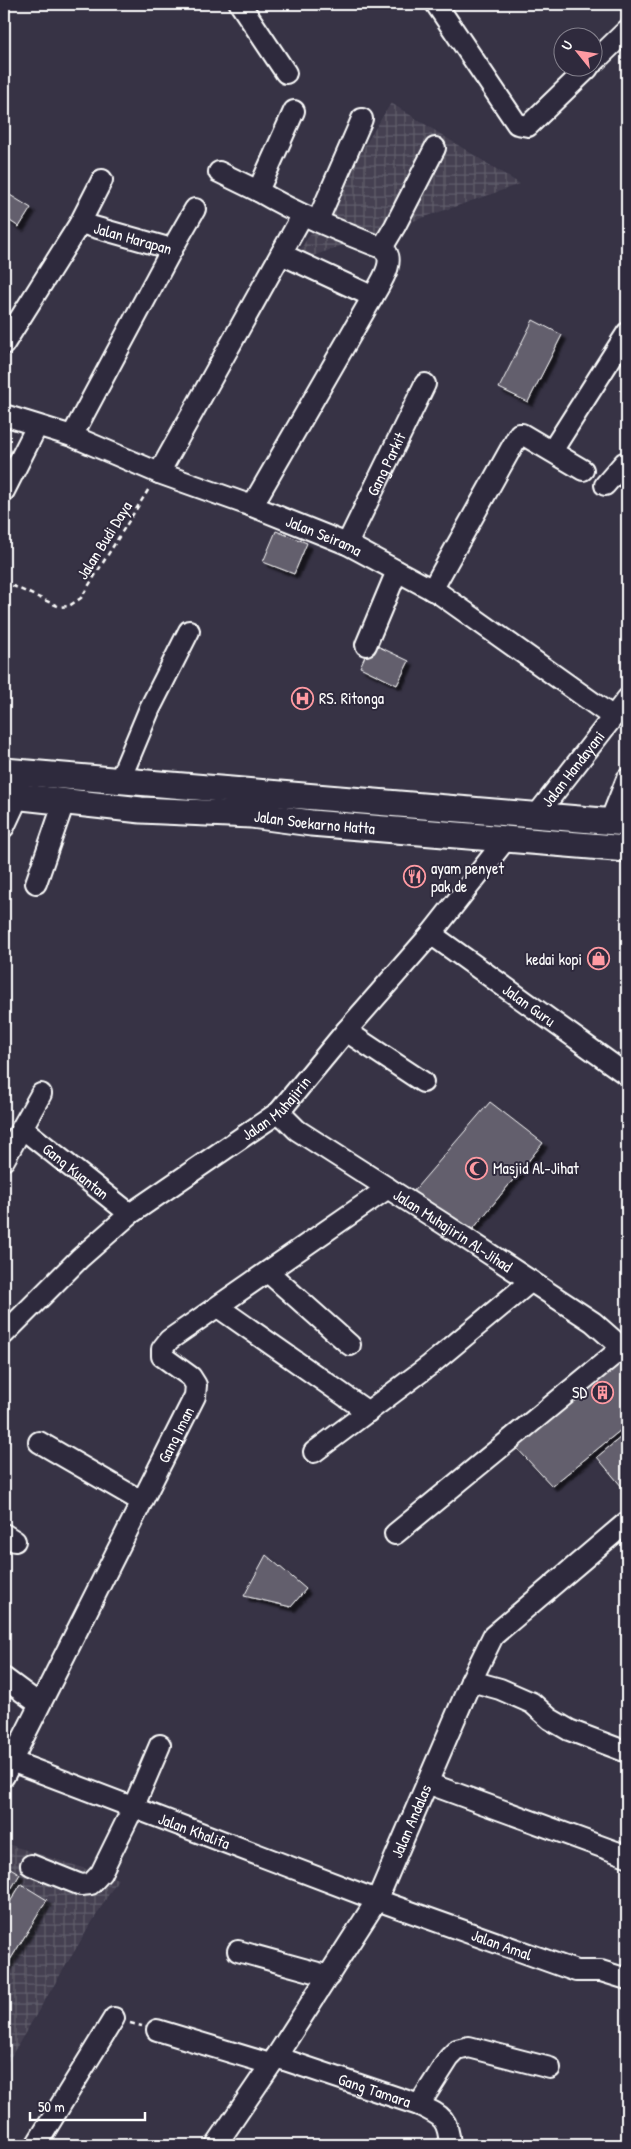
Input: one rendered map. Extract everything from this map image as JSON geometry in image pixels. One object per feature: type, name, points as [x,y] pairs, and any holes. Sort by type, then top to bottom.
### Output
[{"type":"main road","name":"Jalan Soekarno Hatta","points":[[4,771],[619,823]]},
{"type":"main road","points":[[141,810],[144,784]]},
{"type":"main road","name":"Jalan Soekarno Hatta","points":[[11,796],[141,810],[251,815],[311,823],[627,849]]},
{"type":"street","points":[[240,4],[286,73]]},
{"type":"street","points":[[436,4],[517,124],[528,126],[578,78]]},
{"type":"street","points":[[604,52],[627,30]]},
{"type":"street","points":[[258,191],[294,111]]},
{"type":"street","points":[[159,473],[281,254],[310,218],[362,119]]},
{"type":"street","points":[[382,248],[435,148]]},
{"type":"street","points":[[219,172],[310,218],[382,248],[387,251],[389,258],[372,298],[252,506]]},
{"type":"street","points":[[4,344],[80,223],[102,180]]},
{"type":"street","name":"Jalan Harapan","points":[[80,223],[172,249],[194,209]]},
{"type":"street","points":[[72,436],[172,249]]},
{"type":"street","points":[[281,254],[372,298]]},
{"type":"street","points":[[552,451],[627,333]]},
{"type":"street","name":"Gang Parkit","points":[[347,544],[424,384]]},
{"type":"street","name":"Jalan Seirama","points":[[4,415],[72,436],[159,473],[252,506],[347,544],[432,590],[613,717]]},
{"type":"street","points":[[4,491],[37,426]]},
{"type":"street","points":[[432,590],[517,436],[522,434],[583,470]]},
{"type":"street","points":[[605,485],[627,463]]},
{"type":"street","points":[[366,645],[397,571]]},
{"type":"street","points":[[119,782],[150,708],[189,631]]},
{"type":"street","name":"Jalan Handayani","points":[[536,816],[627,699]]},
{"type":"street","points":[[619,823],[627,779]]},
{"type":"street","points":[[4,827],[11,796]]},
{"type":"street","points":[[36,883],[64,802]]},
{"type":"street","name":"Jalan Muhajirin","points":[[4,1334],[80,1258],[130,1214],[279,1112],[346,1031],[431,934],[506,839]]},
{"type":"street","name":"Jalan Guru","points":[[431,934],[625,1068]]},
{"type":"street","points":[[346,1031],[423,1082]]},
{"type":"street","points":[[4,1160],[41,1094]]},
{"type":"street","name":"Jalan Muhajirin Al-Jihad","points":[[279,1112],[296,1130],[593,1322],[625,1350]]},
{"type":"street","name":"Gang Kuantan","points":[[22,1128],[130,1214]]},
{"type":"street","name":"Gang Iman","points":[[8,1769],[195,1396],[196,1385],[191,1377],[162,1356],[162,1349],[169,1340],[388,1188]]},
{"type":"street","points":[[268,1272],[350,1345]]},
{"type":"street","points":[[314,1452],[430,1365],[531,1281]]},
{"type":"street","points":[[218,1307],[368,1412]]},
{"type":"street","points":[[395,1534],[625,1350]]},
{"type":"street","points":[[39,1442],[141,1501]]},
{"type":"street","name":"Jalan Andalas","points":[[216,2145],[329,1976],[377,1900],[471,1681],[493,1636],[627,1522]]},
{"type":"street","points":[[4,1678],[39,1704]]},
{"type":"street","points":[[471,1681],[500,1689],[532,1703],[550,1718],[569,1730],[627,1752]]},
{"type":"street","points":[[31,1865],[81,1884],[91,1884],[101,1873],[133,1808],[160,1745]]},
{"type":"street","name":"Jalan Khalifa","points":[[8,1769],[133,1808],[377,1900]]},
{"type":"street","points":[[427,1784],[627,1856]]},
{"type":"street","name":"Jalan Amal","points":[[377,1900],[576,1971],[601,1971],[627,1979]]},
{"type":"street","points":[[238,1951],[329,1976]]},
{"type":"street","points":[[36,2145],[114,2018]]},
{"type":"street","name":"Gang Tamara","points":[[157,2030],[273,2060],[419,2105],[439,2114],[446,2122],[449,2130],[450,2145]]},
{"type":"street","points":[[419,2105],[449,2058],[457,2050],[469,2046],[550,2068]]},
{"type":"path","name":"Jalan Budi Daya","points":[[4,582],[60,607],[69,606],[81,598],[159,473]]},
{"type":"path","points":[[114,2018],[157,2030]]},
{"type":"shaded area","points":[[391,103],[520,184],[292,263]]},
{"type":"shaded area","points":[[10,1845],[118,1879],[4,2068],[4,1854]]},
{"type":"building","points":[[5,192],[31,208],[19,227],[4,217]]},
{"type":"building","points":[[533,320],[562,335],[528,402],[499,388]]},
{"type":"building","points":[[276,531],[307,543],[294,574],[263,562]]},
{"type":"building","points":[[371,643],[409,661],[397,685],[360,667]]},
{"type":"building","name":"Masjid Al-Jihat","points":[[490,1102],[543,1143],[469,1234],[411,1194]]},
{"type":"building","name":"SD","points":[[623,1355],[627,1358],[627,1425],[552,1486],[514,1445]]},
{"type":"building","points":[[627,1432],[627,1493],[597,1457]]},
{"type":"building","points":[[266,1555],[306,1589],[291,1607],[244,1596]]},
{"type":"building","points":[[4,1864],[20,1874],[4,1901]]},
{"type":"building","points":[[21,1884],[47,1900],[4,1970],[4,1912]]},
{"type":"place","name":"RS. Ritonga","points":[[303,698]]},
{"type":"place","name":"ayam penyet pak de","points":[[415,877]]},
{"type":"place","name":"kedai kopi","points":[[598,959]]},
{"type":"place","name":"Masjid Al-Jihat","points":[[477,1168]]},
{"type":"place","name":"SD","points":[[603,1392]]}]
